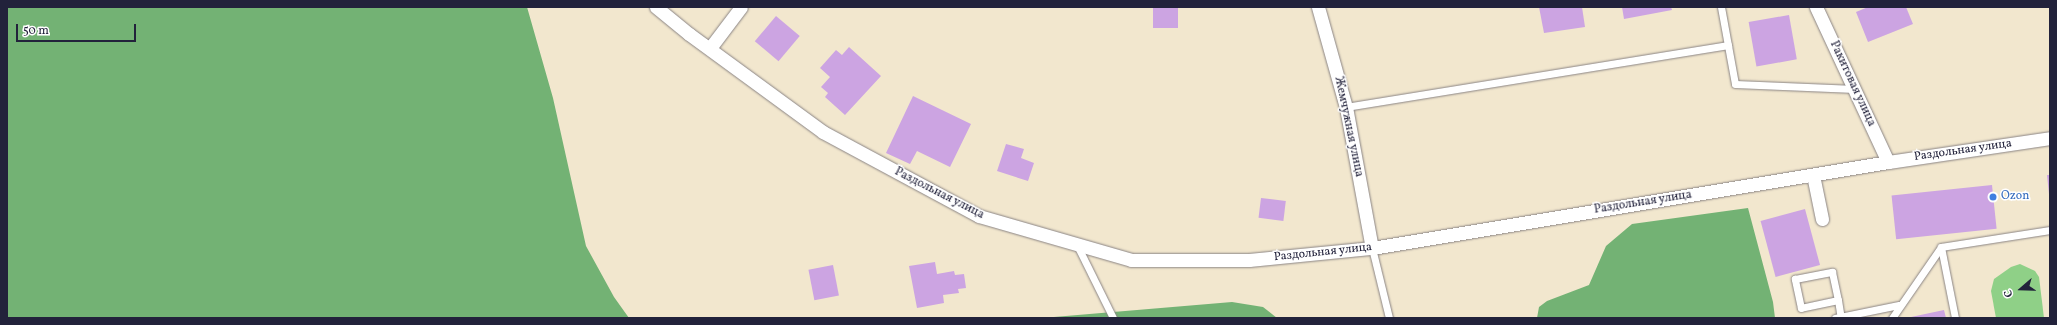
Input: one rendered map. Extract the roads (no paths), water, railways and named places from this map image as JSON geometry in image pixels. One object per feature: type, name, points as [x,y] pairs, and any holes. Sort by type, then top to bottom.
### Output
[{"type":"street","name":"Раздольная улица","points":[[656,7],[823,132],[979,216],[1139,260],[1249,260],[1372,248],[1888,162],[2050,138]]},
{"type":"street","points":[[710,48],[741,7]]},
{"type":"street","name":"Жемчужная улица","points":[[1318,7],[1346,107],[1372,248]]},
{"type":"street","name":"Ракитовая улица","points":[[1816,7],[1888,162]]},
{"type":"street","points":[[1813,175],[1822,219]]},
{"type":"lane","points":[[1721,7],[1736,84],[1855,89]]},
{"type":"lane","points":[[1346,107],[1728,45]]},
{"type":"lane","points":[[1892,318],[1899,305],[1941,247],[2050,230]]},
{"type":"lane","points":[[1077,244],[1113,318]]},
{"type":"lane","points":[[1941,247],[1955,318]]},
{"type":"lane","points":[[1372,248],[1389,318]]},
{"type":"lane","points":[[1838,300],[1801,308],[1795,279],[1832,272],[1838,300],[1839,318],[1899,305]]},
{"type":"place","name":"Ozon","points":[[1993,197]]}]
